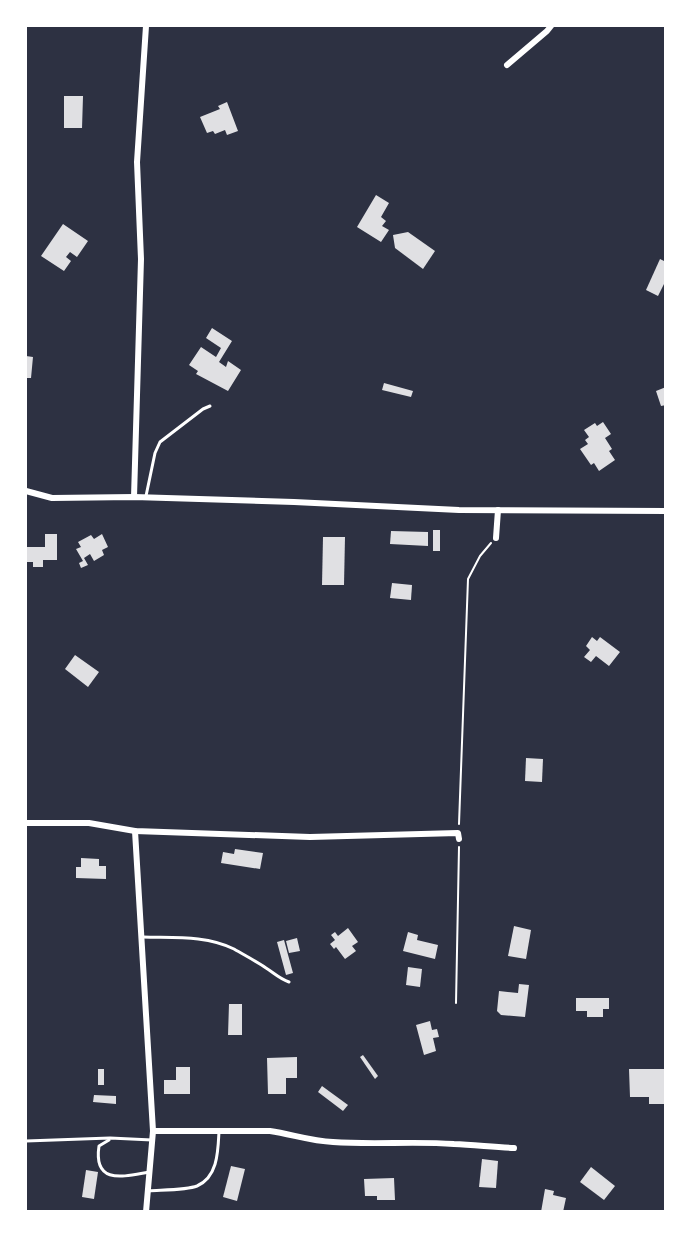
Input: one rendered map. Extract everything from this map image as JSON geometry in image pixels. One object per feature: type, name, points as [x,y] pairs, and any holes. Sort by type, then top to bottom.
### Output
[{"type":"street","points":[[134,497],[141,259],[137,162],[146,26]]},
{"type":"street","points":[[507,65],[551,26]]},
{"type":"street","points":[[26,491],[52,498],[134,497],[459,510],[666,511]]},
{"type":"street","points":[[496,538],[498,510]]},
{"type":"street","points":[[26,823],[89,823],[135,831],[310,837],[459,836]]},
{"type":"street","points":[[135,831],[153,1131],[146,1212]]},
{"type":"street","points":[[153,1131],[270,1131],[287,1133],[303,1139],[333,1142],[454,1144],[514,1148]]},
{"type":"lane","points":[[146,498],[155,453],[160,442],[210,406]]},
{"type":"lane","points":[[141,938],[201,939],[219,943],[289,982]]},
{"type":"lane","points":[[148,1191],[196,1187],[207,1180],[216,1163],[219,1130]]},
{"type":"lane","points":[[26,1141],[110,1138],[152,1140]]},
{"type":"lane","points":[[110,1138],[99,1146],[98,1155],[104,1171],[109,1176],[120,1177],[150,1172]]},
{"type":"path","points":[[456,1003],[468,579],[480,556],[496,538]]},
{"type":"building","points":[[64,96],[83,96],[82,128],[64,128]]},
{"type":"building","points":[[227,102],[238,131],[227,135],[225,130],[215,134],[213,131],[207,133],[200,117],[220,109],[218,106]]},
{"type":"building","points":[[376,195],[389,203],[381,217],[386,221],[382,226],[389,230],[381,242],[357,227]]},
{"type":"building","points":[[63,224],[88,241],[77,257],[70,252],[66,257],[71,261],[64,271],[41,256]]},
{"type":"building","points":[[408,232],[435,251],[423,269],[395,248],[393,235]]},
{"type":"building","points":[[660,259],[666,262],[666,280],[658,296],[646,290]]},
{"type":"building","points":[[212,328],[232,341],[219,362],[226,367],[228,361],[241,370],[228,391],[196,374],[198,371],[189,365],[201,347],[216,357],[221,348],[206,338]]},
{"type":"building","points":[[26,356],[33,357],[31,378],[26,378]]},
{"type":"building","points":[[384,383],[413,391],[411,397],[382,390]]},
{"type":"building","points":[[666,387],[666,405],[661,406],[656,391]]},
{"type":"building","points":[[603,422],[611,434],[605,438],[612,449],[609,451],[615,460],[599,471],[594,463],[591,465],[580,449],[588,444],[585,440],[589,437],[584,430],[595,423],[597,426]]},
{"type":"building","points":[[433,530],[440,530],[440,551],[433,551]]},
{"type":"building","points":[[391,531],[428,532],[428,546],[390,544]]},
{"type":"building","points":[[45,534],[57,534],[57,560],[43,560],[43,567],[33,567],[33,562],[27,562],[27,547],[45,547]]},
{"type":"building","points":[[102,534],[108,547],[102,550],[104,555],[94,561],[90,554],[84,558],[88,565],[81,568],[79,563],[83,561],[76,549],[81,547],[78,542],[91,535],[94,539]]},
{"type":"building","points":[[323,537],[345,537],[344,585],[322,585]]},
{"type":"building","points":[[392,583],[412,585],[411,600],[390,598]]},
{"type":"building","points":[[592,637],[597,641],[600,637],[620,652],[609,666],[596,656],[591,662],[584,657],[590,650],[586,646]]},
{"type":"building","points":[[75,655],[99,672],[88,687],[65,669]]},
{"type":"building","points":[[526,758],[543,759],[542,782],[525,781]]},
{"type":"building","points":[[235,849],[263,853],[260,869],[221,863],[223,852],[234,854]]},
{"type":"building","points":[[81,858],[99,859],[99,866],[106,866],[106,879],[76,878],[76,867],[81,867]]},
{"type":"building","points":[[514,926],[531,930],[526,959],[508,956]]},
{"type":"building","points":[[348,928],[358,942],[352,946],[356,951],[345,959],[336,947],[334,949],[330,944],[335,940],[331,935],[335,932],[338,936]]},
{"type":"building","points":[[408,932],[418,935],[417,940],[438,945],[435,959],[403,951]]},
{"type":"building","points":[[297,938],[300,951],[289,953],[286,941]]},
{"type":"building","points":[[284,940],[293,973],[286,975],[277,942]]},
{"type":"building","points":[[408,967],[422,969],[420,987],[406,985]]},
{"type":"building","points":[[519,984],[529,985],[525,1017],[501,1015],[497,1011],[499,991],[518,993]]},
{"type":"building","points":[[576,998],[609,998],[609,1009],[603,1009],[603,1017],[587,1017],[587,1011],[576,1011]]},
{"type":"building","points":[[229,1004],[242,1004],[242,1035],[228,1035]]},
{"type":"building","points":[[430,1021],[432,1030],[437,1029],[439,1037],[433,1038],[436,1051],[424,1055],[416,1025]]},
{"type":"building","points":[[363,1055],[378,1076],[375,1079],[360,1057]]},
{"type":"building","points":[[297,1057],[297,1078],[286,1078],[286,1094],[268,1094],[267,1058]]},
{"type":"building","points":[[176,1067],[190,1067],[190,1094],[164,1094],[164,1080],[176,1080]]},
{"type":"building","points":[[98,1069],[104,1069],[104,1085],[98,1085]]},
{"type":"building","points":[[629,1069],[666,1069],[666,1104],[649,1104],[649,1097],[630,1097]]},
{"type":"building","points":[[322,1086],[348,1105],[343,1111],[318,1092]]},
{"type":"building","points":[[94,1095],[116,1096],[116,1104],[93,1102]]},
{"type":"building","points":[[482,1159],[498,1161],[496,1188],[479,1187]]},
{"type":"building","points":[[231,1166],[245,1169],[237,1201],[223,1197]]},
{"type":"building","points":[[591,1167],[615,1186],[604,1200],[580,1182]]},
{"type":"building","points":[[86,1170],[98,1172],[94,1199],[82,1197]]},
{"type":"building","points":[[394,1178],[395,1200],[377,1200],[377,1196],[365,1196],[364,1179]]},
{"type":"building","points":[[545,1189],[554,1191],[553,1195],[566,1198],[563,1212],[550,1210],[541,1212]]}]
